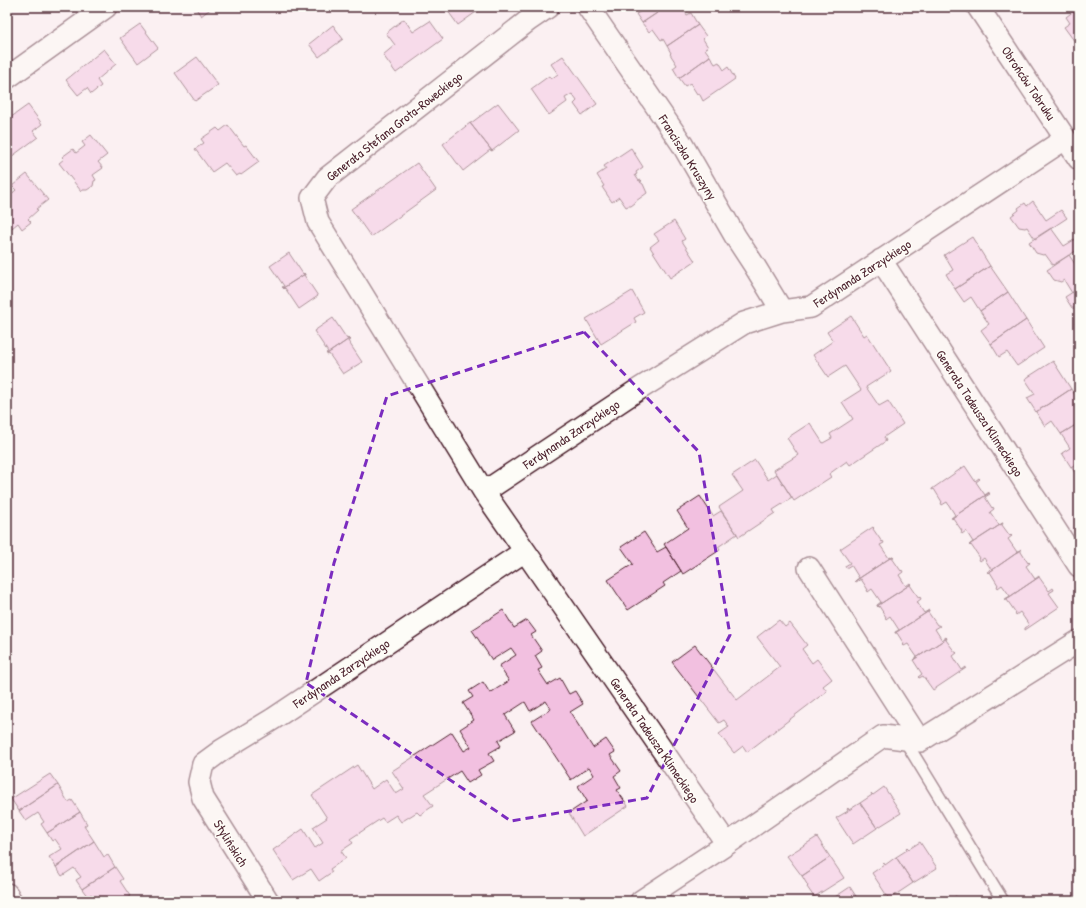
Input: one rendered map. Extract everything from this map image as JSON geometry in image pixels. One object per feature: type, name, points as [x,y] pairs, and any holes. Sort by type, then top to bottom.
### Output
[{"type":"street","points":[[7,78],[106,7]]},
{"type":"street","name":"Generała Stefana Grota-Roweckiego","points":[[484,492],[318,222],[312,198],[327,178],[529,20],[548,7]]},
{"type":"street","name":"Franciszka Kruszyny","points":[[588,7],[682,144],[735,236],[782,311]]},
{"type":"street","name":"Obrońców Tobruku","points":[[978,7],[1079,159]]},
{"type":"street","name":"Ferdynanda Zarzyckiego","points":[[484,492],[636,390],[744,323],[782,311],[811,308],[1065,138]]},
{"type":"street","name":"Generała Tadeusza Klimeckiego","points":[[882,260],[1079,566]]},
{"type":"street","points":[[484,492],[525,551]]},
{"type":"street","name":"Ferdynanda Zarzyckiego","points":[[199,782],[203,764],[222,750],[279,715],[525,551]]},
{"type":"street","name":"Generała Tadeusza Klimeckiego","points":[[525,551],[727,844]]},
{"type":"street","points":[[809,568],[912,740]]},
{"type":"street","points":[[641,901],[727,844],[883,736],[912,740],[1079,641]]},
{"type":"street","name":"Stylińskich","points":[[199,782],[202,798],[268,901]]},
{"type":"street","points":[[7,894],[11,901]]},
{"type":"lane","points":[[912,740],[1002,901]]},
{"type":"highlighted area","points":[[584,332],[699,452],[730,635],[647,798],[511,821],[306,683],[334,563],[387,396]]},
{"type":"building","points":[[195,7],[213,7],[201,16]]},
{"type":"building","points":[[445,7],[483,7],[458,25]]},
{"type":"building","points":[[638,7],[666,7],[642,23],[636,14],[641,11]]},
{"type":"building","points":[[666,7],[677,7],[679,10],[682,8],[687,15],[691,13],[698,25],[667,46],[663,39],[661,40],[653,29],[649,32],[642,23]]},
{"type":"building","points":[[1079,7],[1079,39],[1075,42],[1064,27],[1070,23],[1066,17]]},
{"type":"building","points":[[404,19],[413,32],[430,21],[443,39],[396,73],[383,55],[395,45],[386,33]]},
{"type":"building","points":[[140,24],[158,48],[138,63],[120,38]]},
{"type":"building","points":[[333,25],[343,39],[319,57],[309,44]]},
{"type":"building","points":[[698,25],[706,36],[703,39],[708,47],[705,49],[710,56],[679,78],[673,68],[677,65],[667,46]]},
{"type":"building","points":[[104,49],[116,64],[97,80],[101,86],[91,94],[87,88],[78,95],[66,80]]},
{"type":"building","points":[[563,56],[597,104],[582,115],[574,104],[577,101],[572,94],[565,98],[567,102],[549,115],[531,89],[549,76],[551,79],[558,74],[551,64]]},
{"type":"building","points":[[710,56],[715,64],[719,62],[724,70],[728,67],[735,79],[703,101],[699,93],[697,94],[690,83],[685,86],[679,78]]},
{"type":"building","points":[[197,57],[218,85],[195,101],[175,73]]},
{"type":"building","points":[[498,103],[519,130],[492,151],[470,123]]},
{"type":"building","points":[[28,105],[42,124],[33,131],[38,137],[7,160],[7,120]]},
{"type":"building","points":[[470,123],[492,151],[490,150],[463,171],[443,144]]},
{"type":"building","points":[[228,125],[244,146],[246,145],[259,162],[241,175],[236,176],[225,163],[212,172],[195,149],[204,143],[201,139],[217,128],[220,131]]},
{"type":"building","points":[[91,135],[107,155],[98,162],[103,168],[93,175],[96,180],[94,181],[93,186],[87,190],[81,191],[59,163],[64,159],[62,157],[73,149],[76,153],[85,146],[82,142]]},
{"type":"building","points":[[631,148],[643,167],[636,172],[637,174],[635,175],[639,181],[642,181],[640,182],[643,184],[647,193],[631,206],[626,207],[619,197],[612,202],[602,187],[604,186],[597,175],[606,169],[604,166]]},
{"type":"building","points":[[417,163],[436,190],[371,237],[351,209]]},
{"type":"building","points":[[27,174],[48,200],[36,209],[38,210],[28,219],[31,222],[22,229],[18,223],[7,232],[7,198],[16,190],[12,186]]},
{"type":"building","points":[[1033,201],[1046,220],[1061,210],[1067,218],[1035,239],[1027,227],[1019,227],[1011,216],[1025,203],[1027,206]]},
{"type":"building","points":[[674,221],[685,239],[682,241],[695,261],[670,278],[650,247],[659,240],[654,234]]},
{"type":"building","points":[[1051,228],[1064,246],[1079,237],[1079,249],[1053,265],[1045,254],[1043,255],[1036,253],[1029,242]]},
{"type":"building","points":[[972,237],[990,266],[955,289],[946,274],[953,270],[944,255]]},
{"type":"building","points":[[289,253],[303,274],[305,274],[283,288],[282,287],[284,286],[270,266]]},
{"type":"building","points":[[1069,255],[1079,270],[1079,288],[1072,293],[1064,280],[1061,282],[1054,280],[1047,270]]},
{"type":"building","points":[[990,266],[1008,292],[980,311],[971,297],[964,302],[955,289]]},
{"type":"building","points":[[305,274],[304,275],[318,296],[299,309],[285,288],[283,288]]},
{"type":"building","points":[[1079,288],[1079,309],[1072,308],[1065,297]]},
{"type":"building","points":[[632,291],[644,312],[634,318],[636,322],[601,344],[586,319]]},
{"type":"building","points":[[1008,292],[1026,320],[991,344],[981,330],[989,324],[980,311]]},
{"type":"building","points":[[851,316],[864,336],[867,334],[891,371],[866,387],[879,406],[888,401],[903,424],[884,437],[886,441],[850,465],[847,461],[829,474],[831,477],[794,501],[774,470],[798,455],[787,438],[810,423],[823,443],[832,438],[830,434],[853,419],[842,402],[861,390],[845,366],[828,377],[813,355],[833,341],[827,332]]},
{"type":"building","points":[[333,318],[347,339],[349,339],[327,354],[326,353],[328,352],[314,331]]},
{"type":"building","points":[[1026,320],[1044,348],[1017,366],[1007,352],[999,357],[991,344]]},
{"type":"building","points":[[349,339],[350,340],[348,341],[362,362],[343,374],[329,354],[327,354]]},
{"type":"building","points":[[1053,361],[1071,389],[1036,412],[1027,398],[1035,394],[1025,379]]},
{"type":"building","points":[[1071,389],[1079,401],[1079,423],[1061,434],[1052,421],[1045,426],[1036,412]]},
{"type":"building","points":[[1079,423],[1079,462],[1071,467],[1062,453],[1070,448],[1061,434]]},
{"type":"building","points":[[755,460],[768,480],[777,474],[792,498],[773,510],[775,513],[739,537],[719,507],[743,491],[732,475]]},
{"type":"building","points":[[1079,462],[1079,478],[1071,467]]},
{"type":"building","points":[[965,466],[975,481],[979,478],[980,479],[976,482],[985,495],[989,493],[951,518],[955,515],[947,502],[942,505],[942,502],[934,489],[932,489]]},
{"type":"building","points":[[989,493],[990,494],[985,497],[994,509],[990,512],[999,525],[1003,523],[969,545],[973,542],[966,531],[962,534],[962,531],[952,518]]},
{"type":"building","points":[[700,496],[713,516],[721,511],[737,534],[718,547],[720,550],[683,574],[664,544],[688,528],[677,511]]},
{"type":"building","points":[[1003,523],[1002,525],[1010,536],[1012,536],[1008,539],[1017,552],[1021,550],[988,573],[987,572],[991,569],[984,558],[980,561],[980,558],[971,545],[969,545]]},
{"type":"building","points":[[873,527],[884,543],[880,545],[889,558],[893,556],[855,581],[859,578],[851,565],[846,568],[845,566],[850,563],[840,549]]},
{"type":"building","points":[[644,532],[657,552],[666,547],[681,571],[663,583],[665,586],[628,610],[608,580],[633,564],[621,547]]},
{"type":"building","points":[[1021,550],[1028,563],[1030,563],[1026,566],[1035,579],[1039,577],[1005,600],[1010,596],[1002,585],[998,588],[998,585],[990,572],[988,573]]},
{"type":"building","points":[[893,556],[894,557],[892,558],[903,572],[899,575],[906,586],[910,583],[911,584],[877,606],[881,602],[872,589],[868,592],[861,579],[856,582],[855,581]]},
{"type":"building","points":[[1039,577],[1049,591],[1053,588],[1054,590],[1049,593],[1059,607],[1025,630],[1025,628],[1029,625],[1020,612],[1016,615],[1007,600],[1005,600]]},
{"type":"building","points":[[911,584],[910,585],[921,599],[917,602],[924,613],[929,611],[895,633],[899,630],[890,616],[886,619],[879,606],[877,606]]},
{"type":"building","points":[[503,610],[514,628],[527,620],[536,632],[531,635],[542,651],[535,656],[542,668],[538,670],[548,685],[560,678],[569,694],[575,691],[583,704],[570,712],[593,748],[606,739],[615,752],[610,755],[621,771],[614,776],[621,788],[617,790],[628,806],[583,836],[569,813],[587,801],[578,786],[594,775],[589,767],[571,780],[532,721],[551,709],[546,701],[530,711],[525,702],[505,715],[515,731],[498,741],[501,746],[489,753],[494,761],[478,770],[481,775],[468,783],[460,771],[424,794],[433,806],[420,815],[417,812],[401,822],[396,815],[385,822],[382,818],[350,839],[353,843],[341,851],[346,858],[330,869],[332,872],[319,881],[311,869],[293,880],[273,850],[303,829],[315,848],[323,843],[313,827],[327,818],[312,795],[357,765],[372,789],[386,779],[396,794],[404,789],[392,771],[452,732],[464,751],[471,747],[460,729],[474,720],[463,703],[473,697],[469,691],[483,682],[490,693],[509,681],[499,666],[516,655],[511,648],[492,660],[472,630]]},
{"type":"building","points":[[929,611],[928,612],[937,625],[940,626],[935,629],[942,640],[946,637],[947,638],[913,660],[917,657],[908,644],[903,645],[904,644],[897,633],[895,633]]},
{"type":"building","points":[[779,620],[785,627],[790,623],[807,645],[802,649],[812,663],[817,659],[832,679],[823,686],[827,691],[747,752],[743,746],[734,753],[719,734],[729,727],[724,720],[719,723],[672,662],[695,645],[737,700],[780,667],[757,637]]},
{"type":"building","points":[[947,638],[946,640],[957,653],[953,656],[962,670],[966,668],[933,690],[923,676],[918,677],[922,674],[913,660]]},
{"type":"building","points":[[50,774],[58,785],[19,811],[11,799]]},
{"type":"building","points":[[58,785],[68,802],[72,800],[80,812],[47,833],[41,824],[44,822],[38,813],[26,821],[19,811]]},
{"type":"building","points":[[884,787],[901,813],[877,828],[860,803],[872,795],[871,793],[873,795]]},
{"type":"building","points":[[860,803],[877,828],[853,844],[836,818],[848,811],[848,808],[849,810]]},
{"type":"building","points":[[80,812],[87,824],[84,826],[94,841],[56,867],[49,857],[62,849],[55,839],[52,841],[47,833]]},
{"type":"building","points":[[817,837],[830,857],[802,876],[787,856]]},
{"type":"building","points":[[94,841],[104,857],[108,855],[115,867],[82,889],[76,880],[81,877],[74,868],[62,876],[56,867]]},
{"type":"building","points":[[920,842],[937,868],[913,883],[896,857],[907,850],[907,847],[909,849]]},
{"type":"building","points":[[830,857],[844,878],[814,897],[802,876]]},
{"type":"building","points":[[896,857],[913,883],[889,899],[872,873],[884,865],[884,863],[885,865]]},
{"type":"building","points":[[115,867],[123,879],[120,881],[130,896],[122,901],[96,901],[91,894],[88,897],[82,889]]},
{"type":"building","points":[[850,887],[859,901],[829,901]]},
{"type":"building","points":[[956,896],[959,901],[948,901]]}]
